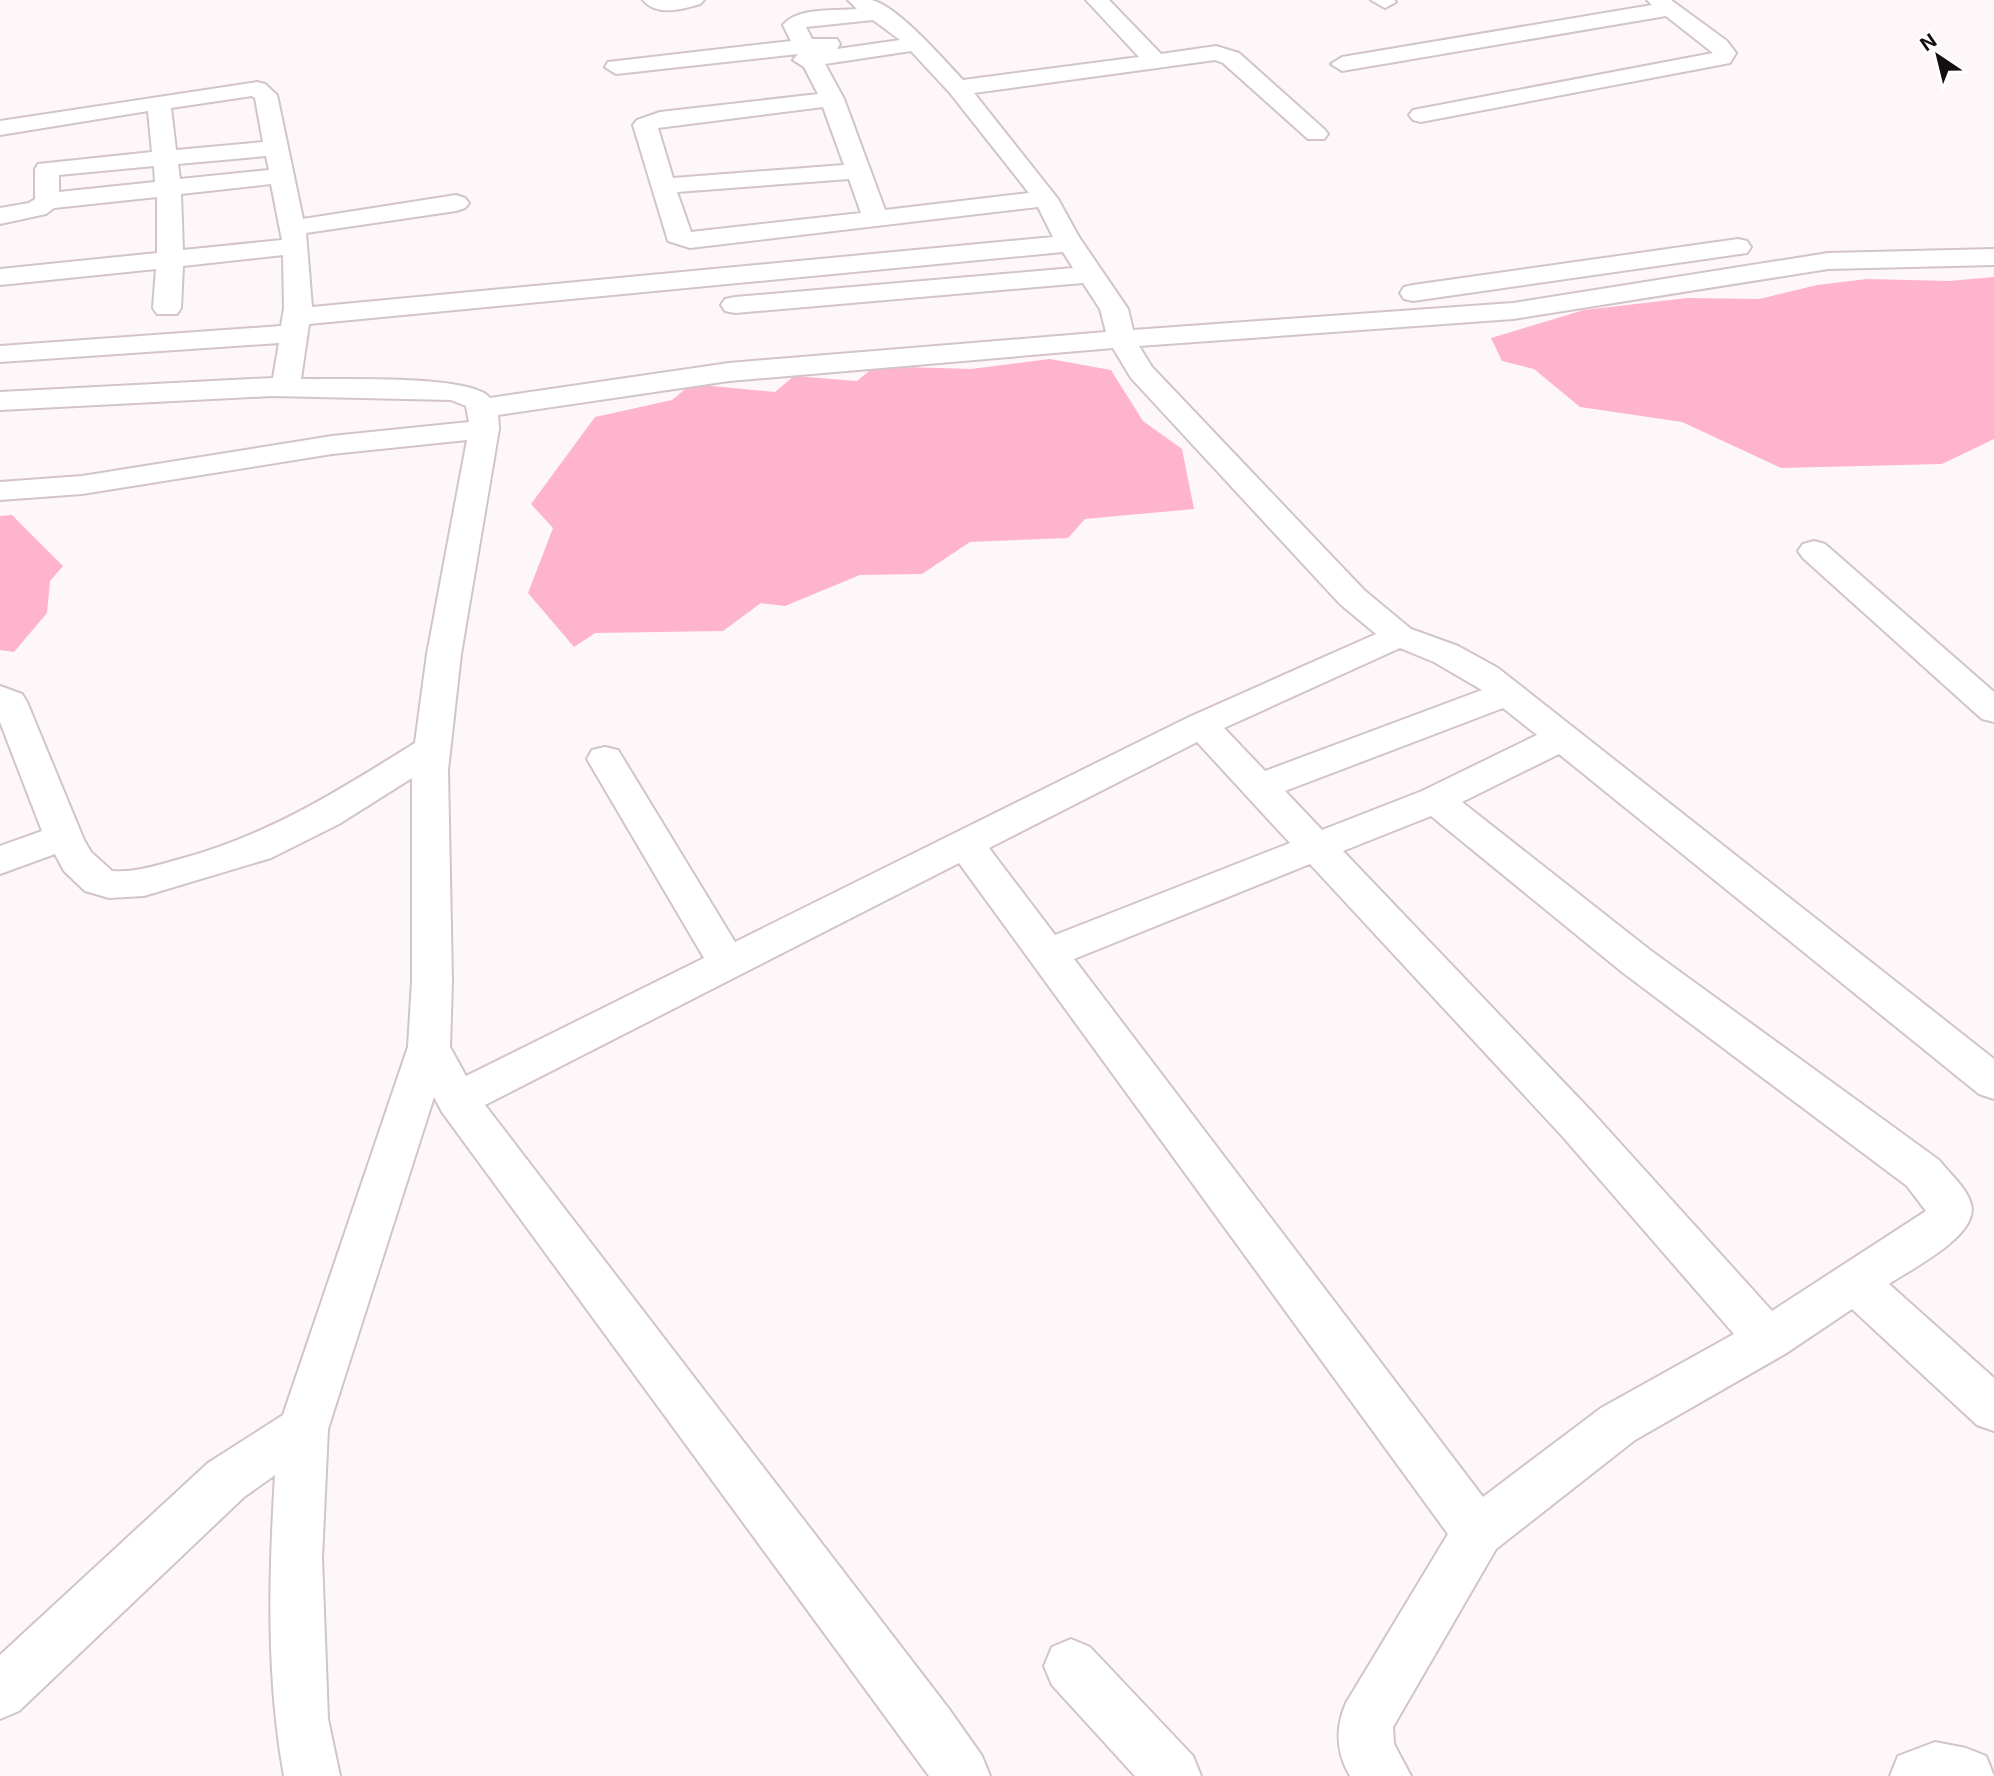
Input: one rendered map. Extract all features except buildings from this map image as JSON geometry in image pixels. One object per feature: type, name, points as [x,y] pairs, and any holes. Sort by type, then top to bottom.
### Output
[{"type":"street","points":[[654,0],[669,5],[693,0]]},
{"type":"street","points":[[1097,0],[1156,60]]},
{"type":"street","points":[[1616,0],[1638,14]]},
{"type":"street","points":[[1342,64],[1638,14],[1663,4],[1725,52],[1722,58],[1421,115]]},
{"type":"street","points":[[767,28],[794,26],[804,20],[871,5],[911,38],[958,89],[1046,199],[1114,309],[1121,338],[1141,372],[1352,597],[1399,636],[1486,676],[1994,1082]]},
{"type":"street","points":[[794,26],[832,99],[875,217]]},
{"type":"street","points":[[911,38],[808,53],[774,76],[649,121],[644,131],[665,186],[677,236],[690,240],[1046,199]]},
{"type":"street","points":[[958,89],[1156,60],[1223,54],[1316,134]]},
{"type":"street","points":[[616,67],[774,76],[832,99]]},
{"type":"street","points":[[635,79],[774,76]]},
{"type":"street","points":[[0,128],[257,89],[266,95],[294,237],[296,315],[285,387]]},
{"type":"street","points":[[159,103],[166,189],[172,222],[167,308]]},
{"type":"street","points":[[47,201],[48,120]]},
{"type":"street","points":[[47,169],[275,148]]},
{"type":"street","points":[[665,186],[857,170]]},
{"type":"street","points":[[0,216],[37,209],[47,201],[280,176]]},
{"type":"street","points":[[0,277],[170,257],[294,237],[456,203]]},
{"type":"street","points":[[0,354],[296,315],[1066,235]]},
{"type":"street","points":[[1282,308],[1460,288],[1747,246],[1764,250],[1784,267]]},
{"type":"street","points":[[0,491],[82,485],[332,445],[729,372],[1121,338],[1513,311],[1828,261],[1994,257]]},
{"type":"street","points":[[735,305],[1092,274]]},
{"type":"street","points":[[0,401],[285,387],[468,393],[479,399],[484,419],[444,654],[433,748],[429,1047],[303,1429],[296,1559],[301,1719],[312,1776]]},
{"type":"street","points":[[1814,551],[1994,711]]},
{"type":"street","points":[[457,1100],[1201,725],[1399,636]]},
{"type":"street","points":[[1960,680],[1994,667]]},
{"type":"street","points":[[1259,787],[1508,693]]},
{"type":"street","points":[[0,696],[10,702],[54,818],[81,865],[104,884],[119,886],[161,878],[226,860],[290,835],[433,748]]},
{"type":"street","points":[[1201,725],[1578,1125],[1768,1339]]},
{"type":"street","points":[[1049,953],[1436,800],[1563,737]]},
{"type":"street","points":[[605,759],[727,963]]},
{"type":"street","points":[[1383,1776],[1367,1753],[1365,1722],[1478,1532],[1618,1424],[1768,1339],[1945,1222],[1950,1206],[1942,1192],[1923,1173],[1636,961],[1436,800]]},
{"type":"street","points":[[0,861],[65,836]]},
{"type":"street","points":[[965,843],[1478,1532]]},
{"type":"street","points":[[429,1047],[457,1100],[930,1728],[962,1776]]},
{"type":"street","points":[[1854,1282],[1994,1409]]},
{"type":"street","points":[[0,1692],[226,1480],[303,1429]]},
{"type":"street","points":[[1071,1666],[1173,1776]]},
{"type":"street","points":[[1919,1776],[1935,1770],[1966,1776]]},
{"type":"shaded area","points":[[1994,277],[1994,439],[1942,464],[1781,468],[1682,422],[1580,407],[1534,369],[1502,361],[1491,338],[1584,310],[1687,298],[1759,299],[1817,285],[1867,279],[1949,281]]},
{"type":"shaded area","points":[[1050,359],[1111,370],[1143,421],[1182,449],[1194,509],[1085,519],[1068,538],[970,542],[922,574],[860,575],[785,606],[761,603],[723,631],[595,633],[574,647],[528,593],[553,528],[531,504],[595,417],[672,400],[691,384],[775,392],[794,376],[857,381],[875,366],[971,369]]},
{"type":"shaded area","points":[[12,515],[63,566],[50,581],[47,613],[14,652],[0,650],[0,516]]}]
